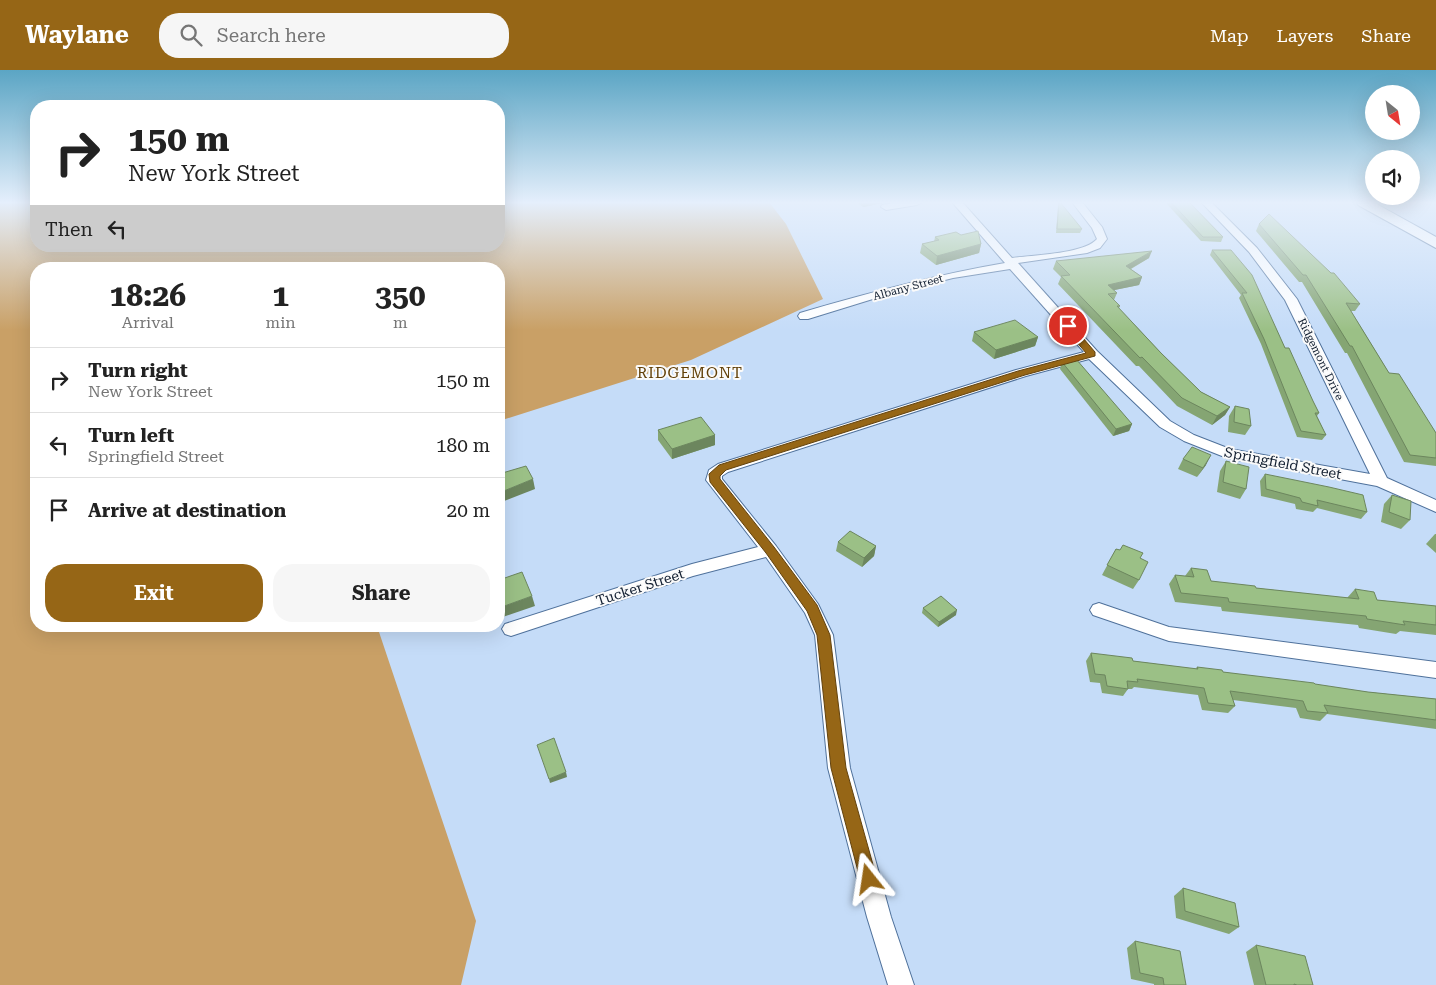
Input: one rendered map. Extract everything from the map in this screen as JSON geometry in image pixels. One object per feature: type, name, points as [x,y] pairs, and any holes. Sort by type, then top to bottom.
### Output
[{"type":"street","name":"Springfield Street","points":[[996,245],[1092,354],[1165,424],[1189,438],[1228,453],[1381,481]]},
{"type":"street","points":[[1012,263],[1083,251],[1097,245]]},
{"type":"street","name":"Ridgemont Drive","points":[[1248,245],[1291,299],[1381,481]]},
{"type":"street","name":"Albany Street","points":[[804,316],[953,275],[1012,263]]},
{"type":"street","points":[[901,985],[879,916],[839,768],[824,635],[812,609],[770,550],[714,480],[717,471],[722,468],[1021,373],[1092,354]]},
{"type":"street","points":[[1381,481],[1436,506]]},
{"type":"street","name":"Tucker Street","points":[[510,629],[692,570],[770,550]]},
{"type":"street","points":[[1099,610],[1169,634],[1436,670]]},
{"type":"shaded area","points":[[0,245],[30,245],[30,252],[505,252],[505,245],[796,245],[823,299],[691,360],[505,419],[505,262],[30,262],[30,632],[379,632],[476,921],[461,985],[0,985]]},
{"type":"building","points":[[923,245],[978,245],[937,256]]},
{"type":"building","points":[[1277,245],[1301,245],[1331,273],[1334,273],[1360,304],[1346,303],[1389,373],[1399,374],[1436,433],[1436,458],[1410,455],[1352,346],[1350,346],[1306,275],[1303,275]]},
{"type":"building","points":[[1212,250],[1231,250],[1252,275],[1285,348],[1289,348],[1319,413],[1315,413],[1326,435],[1301,431],[1264,339],[1242,293],[1247,293]]},
{"type":"building","points":[[1152,251],[1126,266],[1142,277],[1108,285],[1117,293],[1108,294],[1161,353],[1201,392],[1230,407],[1217,416],[1182,398],[1142,357],[1140,358],[1061,276],[1070,275],[1056,261]]},
{"type":"building","points":[[1015,320],[1038,337],[996,350],[974,332]]},
{"type":"building","points":[[1076,359],[1132,424],[1116,429],[1062,362]]},
{"type":"building","points":[[1235,406],[1249,409],[1251,426],[1234,422]]},
{"type":"building","points":[[701,417],[715,435],[672,449],[658,430]]},
{"type":"building","points":[[1192,447],[1211,455],[1203,468],[1183,459]]},
{"type":"building","points":[[1226,461],[1249,467],[1246,489],[1223,482]]},
{"type":"building","points":[[526,466],[533,479],[505,491],[505,472]]},
{"type":"building","points":[[1265,474],[1363,495],[1367,512],[1317,500],[1318,506],[1302,502],[1300,498],[1266,489]]},
{"type":"building","points":[[1392,495],[1411,501],[1410,520],[1389,512]]},
{"type":"building","points":[[850,531],[876,546],[864,558],[838,542]]},
{"type":"building","points":[[1123,545],[1143,553],[1140,558],[1148,562],[1139,580],[1107,565],[1116,549],[1120,550]]},
{"type":"building","points":[[1191,568],[1207,570],[1211,581],[1255,586],[1256,588],[1359,599],[1355,589],[1374,592],[1377,600],[1436,606],[1436,625],[1403,621],[1405,625],[1367,619],[1366,616],[1229,602],[1228,598],[1181,593],[1175,575],[1194,577]]},
{"type":"building","points":[[522,572],[532,596],[505,606],[505,578]]},
{"type":"building","points":[[941,596],[957,610],[939,622],[923,608]]},
{"type":"building","points":[[1091,653],[1132,658],[1133,661],[1222,670],[1223,672],[1314,683],[1368,692],[1436,699],[1436,720],[1324,705],[1328,713],[1307,711],[1303,701],[1230,691],[1235,706],[1208,703],[1204,688],[1137,679],[1138,682],[1127,681],[1128,689],[1107,686],[1105,675],[1095,674]]},
{"type":"building","points":[[554,738],[566,772],[549,779],[537,745]]},
{"type":"building","points":[[1183,888],[1235,903],[1239,927],[1185,911]]},
{"type":"building","points":[[1135,941],[1180,951],[1186,985],[1164,985],[1163,978],[1140,973]]},
{"type":"building","points":[[1256,945],[1305,956],[1313,985],[1266,985]]},
{"type":"district","name":"RIDGEMONT","points":[[690,373]]},
{"type":"route","points":[[869,879],[839,768],[824,635],[812,609],[770,550],[714,480],[714,474],[722,468],[1021,373],[1092,354],[1068,326]]}]
